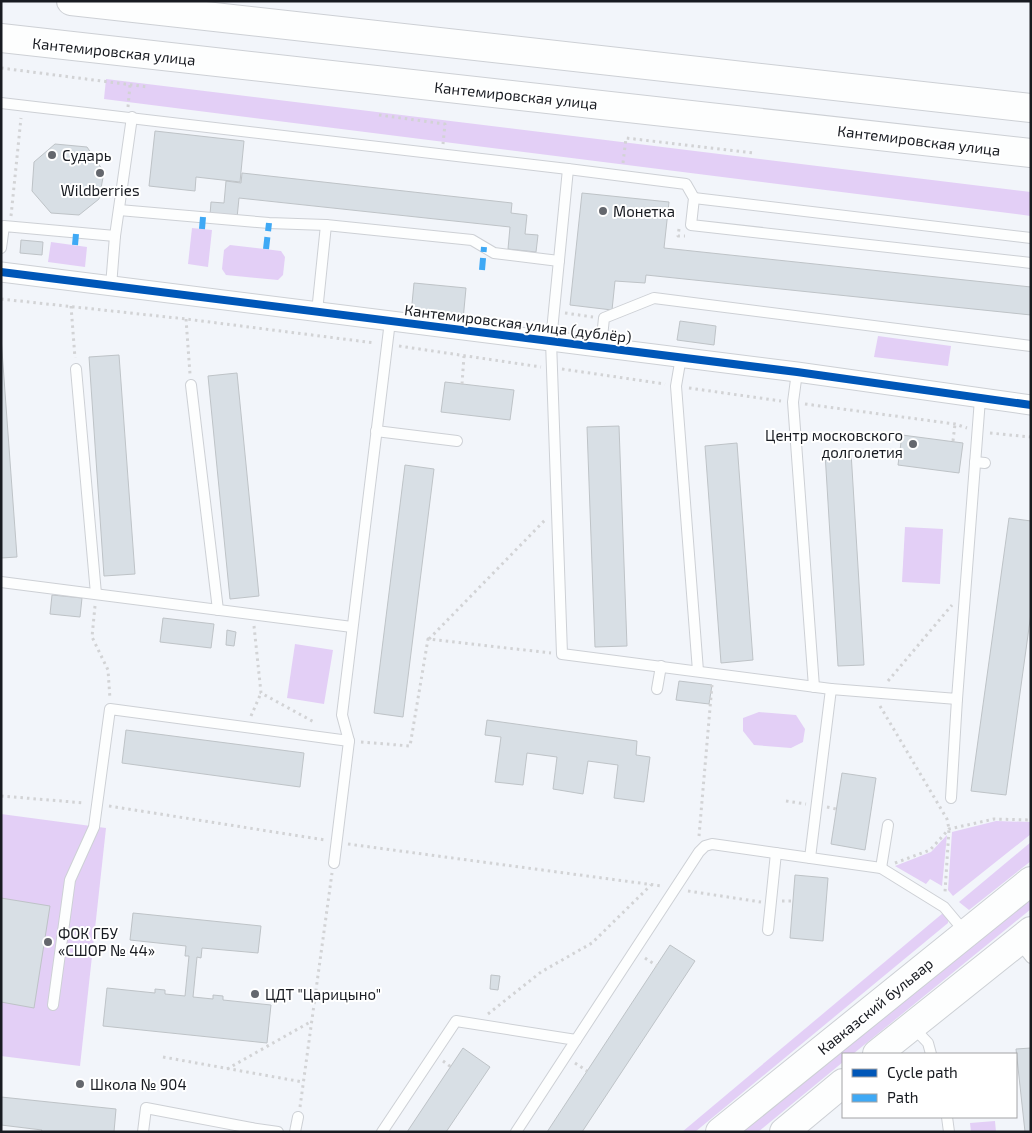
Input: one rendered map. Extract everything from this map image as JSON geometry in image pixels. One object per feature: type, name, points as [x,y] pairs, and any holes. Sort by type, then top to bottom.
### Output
[{"type":"main road","points":[[71,1],[1031,108]]},
{"type":"main road","name":"Кантемировская улица","points":[[1,38],[1031,153]]},
{"type":"main road","name":"Кавказский бульвар","points":[[720,1132],[965,932],[1031,881]]},
{"type":"main road","points":[[878,1053],[912,1026],[1026,944]]},
{"type":"main road","points":[[784,1132],[842,1083]]},
{"type":"street","name":"Кантемировская улица (дублёр)","points":[[1,272],[681,357],[1031,405]]},
{"type":"lane","points":[[1,103],[568,168],[686,184],[694,198],[691,226],[1031,263]]},
{"type":"lane","points":[[111,286],[114,236],[119,210],[129,117]]},
{"type":"lane","points":[[568,168],[551,341],[562,654],[831,689],[957,699]]},
{"type":"lane","points":[[694,198],[1031,238]]},
{"type":"lane","points":[[119,210],[326,226],[472,240],[494,253],[559,261]]},
{"type":"lane","points":[[1,248],[4,226],[114,236]]},
{"type":"lane","points":[[317,312],[326,226]]},
{"type":"lane","points":[[602,347],[604,318],[654,298],[1031,346]]},
{"type":"lane","points":[[334,862],[349,741],[342,715],[390,321]]},
{"type":"lane","points":[[681,357],[676,386],[698,671]]},
{"type":"lane","points":[[76,369],[96,594]]},
{"type":"lane","points":[[797,372],[793,402],[814,687]]},
{"type":"lane","points":[[191,385],[218,610]]},
{"type":"lane","points":[[951,798],[966,589],[980,463],[977,432],[980,399]]},
{"type":"lane","points":[[376,431],[457,441]]},
{"type":"lane","points":[[1,582],[352,627]]},
{"type":"lane","points":[[657,688],[661,666]]},
{"type":"lane","points":[[810,858],[831,689]]},
{"type":"lane","points":[[53,1006],[70,880],[94,827],[110,709],[349,741]]},
{"type":"lane","points":[[882,865],[888,826]]},
{"type":"lane","points":[[516,1132],[675,888],[705,846],[712,844],[810,858],[882,865],[944,907],[965,932]]},
{"type":"lane","points":[[768,930],[776,853]]},
{"type":"lane","points":[[382,1132],[456,1021],[576,1040]]},
{"type":"lane","points":[[912,1026],[928,1043],[931,1053]]},
{"type":"lane","points":[[142,1132],[146,1108],[250,1130],[278,1132]]},
{"type":"lane","points":[[295,1132],[298,1118]]},
{"type":"lane","points":[[947,1118],[949,1132]]},
{"type":"path","points":[[1,68],[148,87]]},
{"type":"path","points":[[129,117],[130,85]]},
{"type":"path","points":[[10,226],[22,112]]},
{"type":"path","points":[[379,115],[445,124],[442,154]]},
{"type":"path","points":[[622,176],[626,138],[754,153]]},
{"type":"path","points":[[679,228],[678,236],[689,237]]},
{"type":"path","points":[[1,299],[186,319],[386,344],[955,424],[977,432],[1031,437]]},
{"type":"path","points":[[71,306],[76,369]]},
{"type":"path","points":[[561,313],[604,318]]},
{"type":"path","points":[[186,319],[191,385]]},
{"type":"path","points":[[462,384],[464,356]]},
{"type":"path","points":[[953,441],[955,424]]},
{"type":"path","points":[[349,741],[410,746],[428,639],[556,508]]},
{"type":"path","points":[[945,892],[949,829],[947,819],[875,693],[966,589]]},
{"type":"path","points":[[96,594],[92,638],[108,670],[110,709]]},
{"type":"path","points":[[246,727],[261,693],[253,614]]},
{"type":"path","points":[[428,639],[562,654]]},
{"type":"path","points":[[699,840],[713,673]]},
{"type":"path","points":[[261,693],[317,724]]},
{"type":"path","points":[[1,796],[98,804],[336,842],[675,888],[761,902],[772,900],[793,902]]},
{"type":"path","points":[[882,865],[891,864],[930,850],[949,829],[994,818],[1031,820]]},
{"type":"path","points":[[298,1118],[334,862]]},
{"type":"path","points":[[476,1024],[541,972],[592,943],[651,885]]},
{"type":"path","points":[[226,1069],[312,1021]]},
{"type":"path","points":[[163,1057],[303,1082]]},
{"type":"shaded area","points":[[106,79],[1031,192],[1031,216],[104,99]]},
{"type":"shaded area","points":[[192,228],[212,230],[208,267],[188,264]]},
{"type":"shaded area","points":[[51,242],[87,247],[85,267],[48,262]]},
{"type":"shaded area","points":[[230,245],[281,251],[285,257],[283,275],[278,280],[226,275],[222,269],[224,250]]},
{"type":"shaded area","points":[[878,336],[951,346],[948,366],[874,357]]},
{"type":"shaded area","points":[[905,527],[943,529],[940,584],[902,582]]},
{"type":"shaded area","points":[[295,644],[333,650],[324,704],[287,698]]},
{"type":"shaded area","points":[[759,712],[796,715],[805,729],[803,742],[791,748],[754,745],[743,731],[743,718]]},
{"type":"shaded area","name":"ФОК ГБУ «СШОР № 44»","points":[[1,814],[106,828],[80,1066],[1,1056]]},
{"type":"shaded area","points":[[996,821],[1031,822],[1031,834],[953,896],[948,890],[952,832]]},
{"type":"shaded area","points":[[947,835],[942,886],[930,879],[926,884],[895,866],[931,852]]},
{"type":"shaded area","points":[[1031,842],[1031,861],[969,910],[959,902]]},
{"type":"shaded area","points":[[1031,895],[1031,909],[854,1053],[842,1053],[842,1063],[758,1132],[735,1132]]},
{"type":"shaded area","points":[[943,913],[948,919],[948,923],[695,1132],[682,1132]]},
{"type":"shaded area","points":[[995,1121],[996,1132],[971,1132],[970,1123]]},
{"type":"building","points":[[155,131],[244,141],[240,182],[196,177],[195,191],[149,186]]},
{"type":"building","points":[[55,144],[87,147],[104,172],[99,199],[79,215],[51,213],[32,191],[34,162]]},
{"type":"building","points":[[242,173],[512,203],[511,213],[527,215],[525,234],[538,235],[536,252],[508,249],[510,227],[239,198],[237,218],[210,215],[211,202],[224,203],[226,181],[241,183]]},
{"type":"building","points":[[582,193],[669,202],[664,248],[1031,287],[1031,315],[646,275],[645,283],[615,281],[612,310],[570,305]]},
{"type":"building","points":[[21,240],[43,242],[42,255],[20,253]]},
{"type":"building","points":[[414,283],[466,288],[463,320],[411,314]]},
{"type":"building","points":[[680,321],[716,326],[714,345],[677,340]]},
{"type":"building","points":[[1,337],[17,557],[1,558]]},
{"type":"building","points":[[119,355],[135,574],[104,576],[89,357]]},
{"type":"building","points":[[237,373],[259,596],[230,599],[208,376]]},
{"type":"building","points":[[445,382],[514,390],[510,420],[441,412]]},
{"type":"building","points":[[619,426],[627,646],[595,647],[587,427]]},
{"type":"building","points":[[902,435],[963,443],[959,473],[898,465]]},
{"type":"building","points":[[737,443],[753,660],[721,663],[705,446]]},
{"type":"building","points":[[851,452],[864,665],[838,666],[825,453]]},
{"type":"building","points":[[405,465],[434,469],[403,717],[374,713]]},
{"type":"building","points":[[1009,518],[1031,521],[1031,613],[1006,795],[971,791]]},
{"type":"building","points":[[52,595],[82,598],[80,617],[50,614]]},
{"type":"building","points":[[163,618],[214,624],[211,648],[160,642]]},
{"type":"building","points":[[227,630],[236,632],[234,646],[226,645]]},
{"type":"building","points":[[679,681],[712,685],[709,704],[676,700]]},
{"type":"building","points":[[487,720],[637,741],[636,755],[650,757],[644,802],[614,798],[618,765],[588,761],[583,794],[553,789],[557,757],[527,753],[523,785],[495,782],[501,737],[485,735]]},
{"type":"building","points":[[126,730],[304,753],[300,787],[122,763]]},
{"type":"building","points":[[842,773],[876,778],[865,850],[831,844]]},
{"type":"building","points":[[795,875],[828,878],[823,941],[790,938]]},
{"type":"building","points":[[1,898],[50,906],[34,1008],[1,1002]]},
{"type":"building","points":[[133,913],[261,926],[258,953],[202,948],[201,958],[197,957],[193,997],[213,999],[213,995],[223,996],[223,1000],[271,1005],[267,1043],[103,1026],[107,988],[155,993],[155,989],[165,990],[165,994],[185,996],[189,956],[185,956],[186,946],[130,940]]},
{"type":"building","points":[[670,945],[695,961],[582,1132],[547,1132]]},
{"type":"building","points":[[491,975],[500,976],[498,990],[490,989]]},
{"type":"building","points":[[463,1048],[490,1067],[446,1132],[407,1132]]},
{"type":"building","points":[[1031,1048],[1031,1132],[1025,1132],[1016,1049]]},
{"type":"building","points":[[1,1097],[116,1109],[114,1132],[41,1132],[42,1130],[1,1125]]},
{"type":"marked path","points":[[202,229],[203,217]]},
{"type":"marked path","points":[[266,249],[269,223]]},
{"type":"marked path","points":[[75,245],[76,234]]},
{"type":"marked path","points":[[482,270],[484,247]]},
{"type":"cycle path","points":[[1,272],[797,372],[1031,405]]},
{"type":"place","name":"Сударь","points":[[52,155]]},
{"type":"place","name":"Wildberries","points":[[100,173]]},
{"type":"place","name":"Монетка","points":[[603,211]]},
{"type":"place","name":"Центр московского долголетия","points":[[913,444]]},
{"type":"place","name":"ФОК ГБУ «СШОР № 44»","points":[[48,942]]},
{"type":"place","name":"ЦДТ \"Царицыно\"","points":[[255,994]]},
{"type":"place","name":"Школа № 904","points":[[80,1084]]}]
